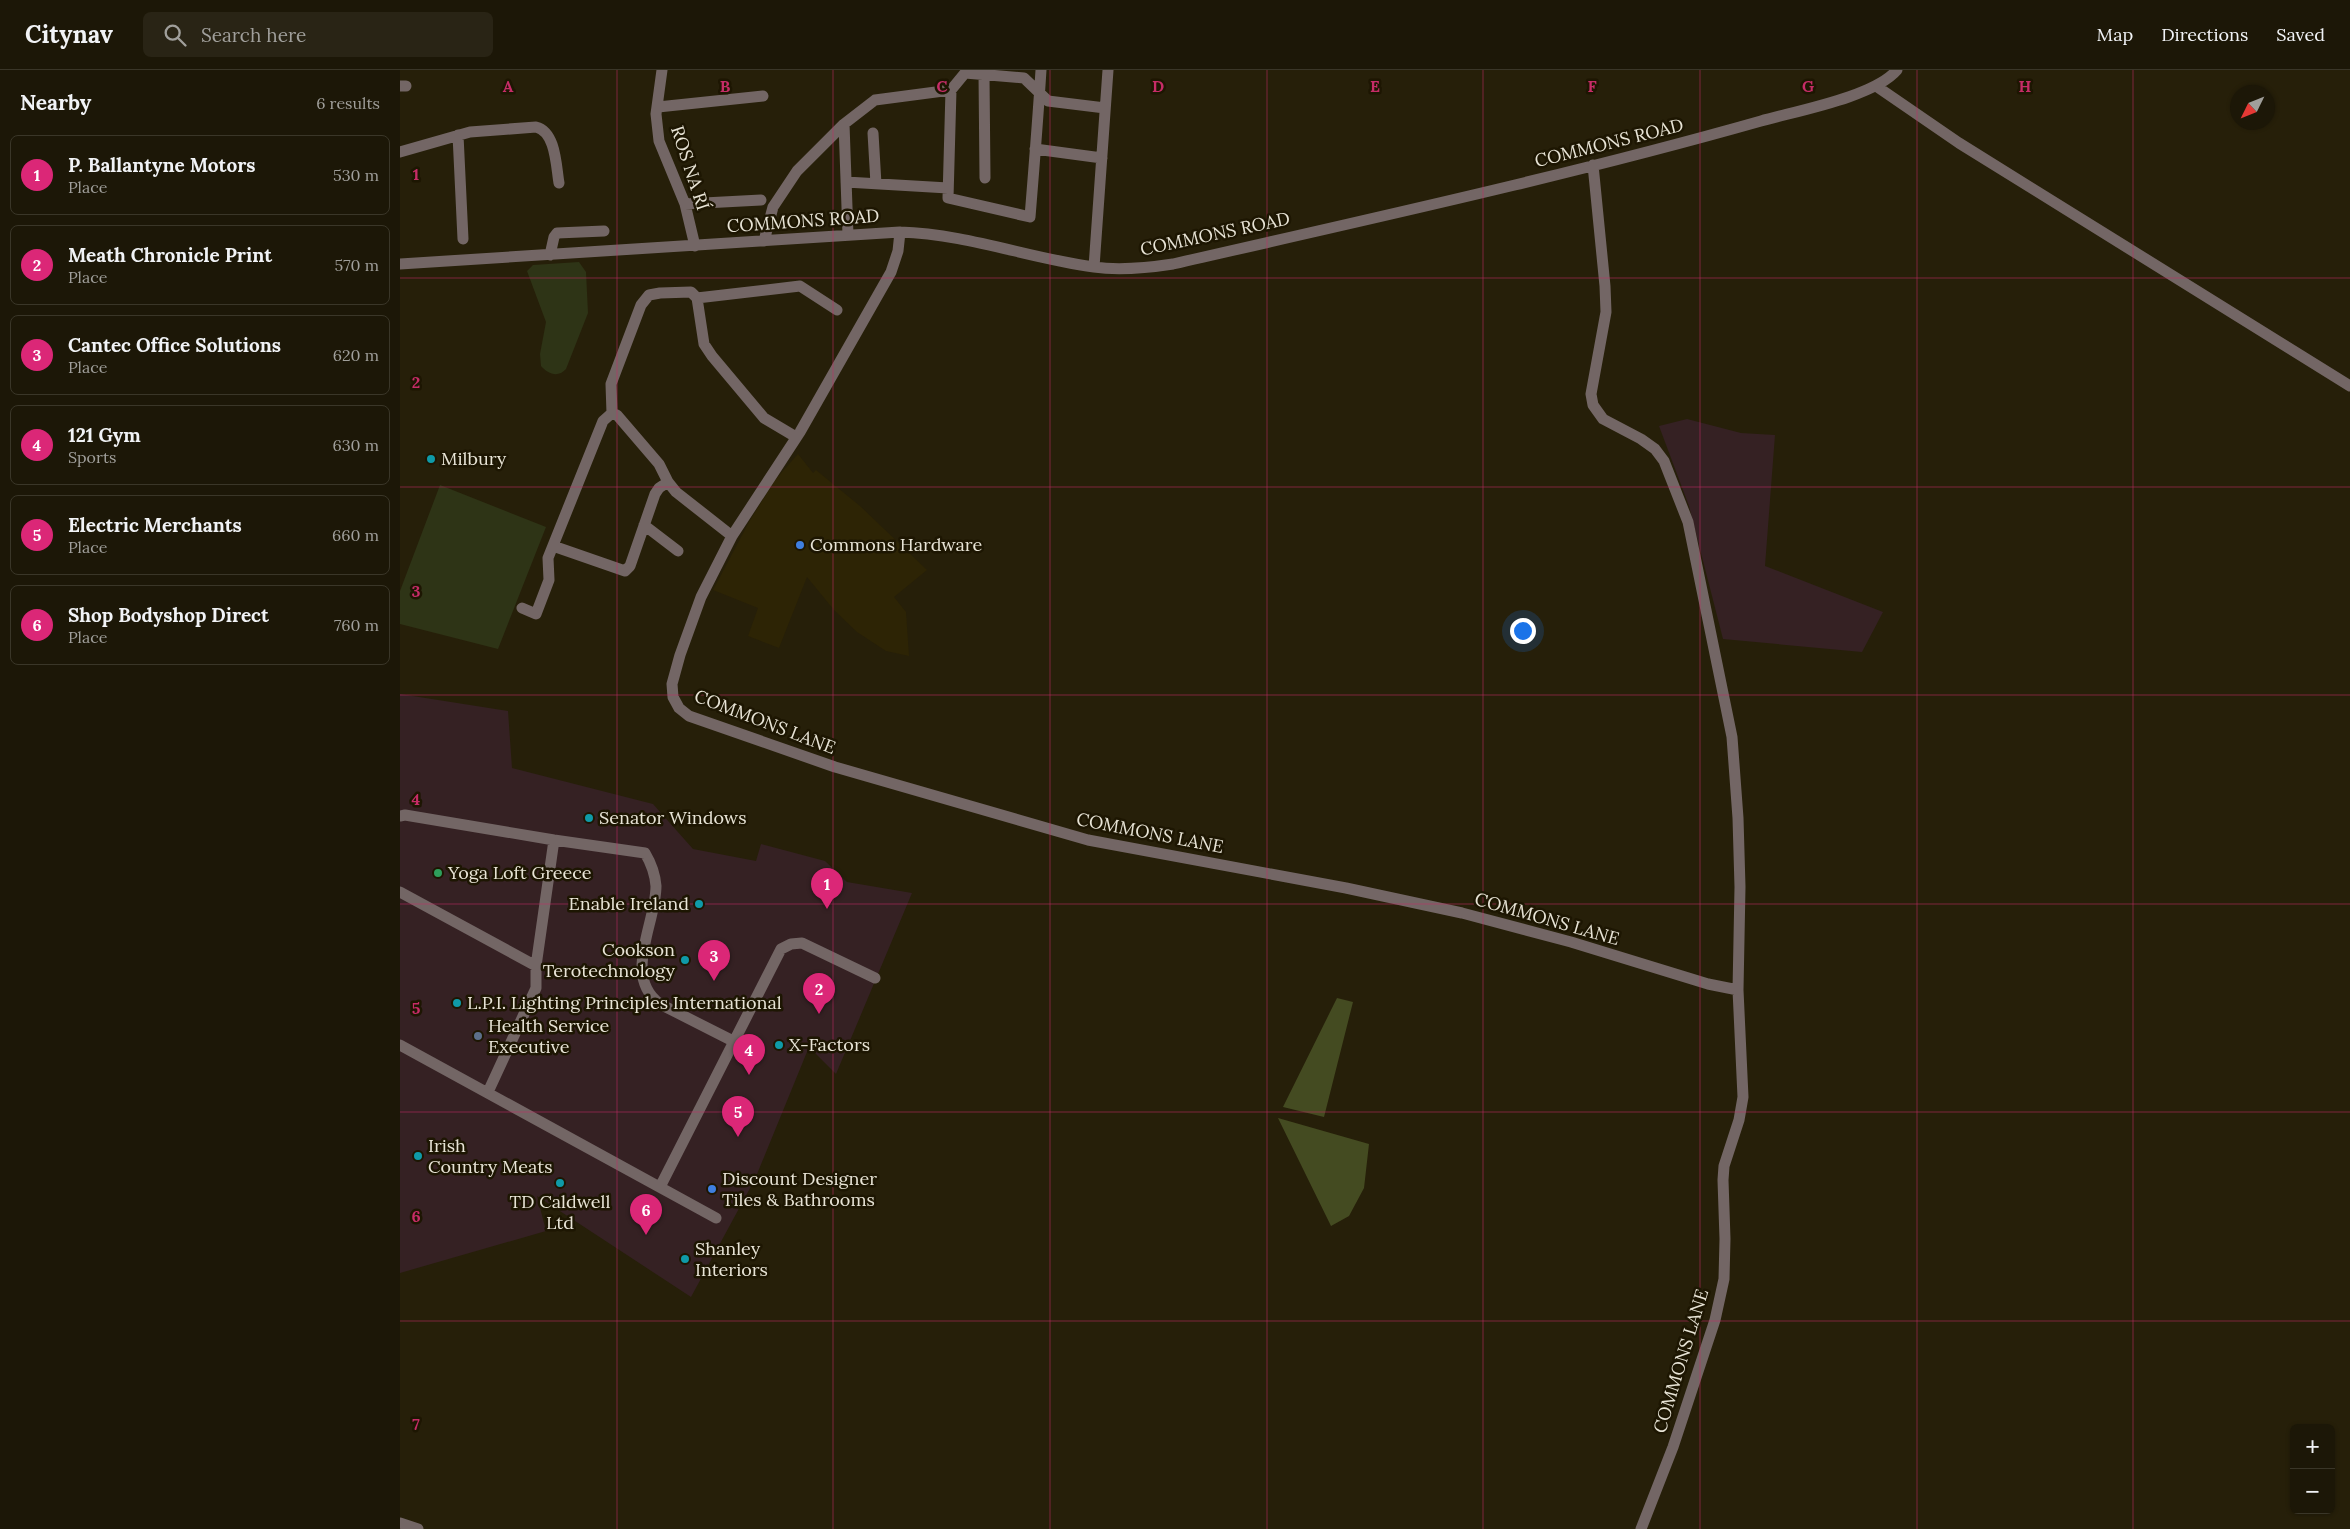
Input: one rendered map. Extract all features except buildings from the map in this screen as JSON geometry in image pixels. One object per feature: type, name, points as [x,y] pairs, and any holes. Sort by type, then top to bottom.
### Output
[{"type":"street","name":"ROS NA RÍ","points":[[662,70],[658,107],[659,141],[685,204],[695,246]]},
{"type":"street","points":[[1041,70],[1039,94],[1030,216],[948,198],[951,90],[965,73],[1024,78],[1039,94],[1048,101],[1105,108]]},
{"type":"street","points":[[1094,267],[1108,70]]},
{"type":"street","name":"COMMONS ROAD","points":[[400,264],[900,232],[931,233],[971,239],[1094,267],[1144,269],[1173,264],[1718,134],[1849,97],[1876,86],[1898,70]]},
{"type":"street","points":[[984,75],[985,178]]},
{"type":"street","points":[[1876,86],[1967,148],[2350,386]]},
{"type":"street","points":[[764,241],[773,207],[797,171],[844,124],[876,100],[951,90]]},
{"type":"street","points":[[658,107],[763,96]]},
{"type":"street","points":[[844,124],[848,235]]},
{"type":"street","points":[[400,152],[458,135],[494,129],[541,128],[550,138],[560,183]]},
{"type":"street","points":[[873,133],[876,184]]},
{"type":"street","points":[[458,135],[463,239]]},
{"type":"street","points":[[1035,149],[1102,158]]},
{"type":"street","name":"COMMONS LANE","points":[[1593,165],[1606,312],[1591,394],[1593,405],[1603,419],[1648,444],[1664,460],[1688,522],[1724,695],[1736,771],[1740,887],[1738,990],[1742,1096],[1739,1120],[1724,1166],[1722,1180],[1726,1239],[1724,1279],[1714,1320],[1682,1420],[1641,1529]]},
{"type":"street","points":[[846,182],[948,188]]},
{"type":"street","points":[[685,204],[761,200]]},
{"type":"street","points":[[550,255],[554,237],[557,233],[604,231]]},
{"type":"street","name":"COMMONS LANE","points":[[900,232],[898,251],[891,272],[796,437],[732,536],[701,597],[680,655],[672,684],[673,697],[679,708],[689,716],[835,768],[1088,840],[1346,888],[1462,913],[1571,942],[1708,984],[1738,990]]},
{"type":"street","points":[[697,298],[800,286],[837,310]]},
{"type":"street","points":[[612,413],[611,384],[641,305],[649,295],[660,292],[691,292],[697,298],[704,344],[712,356],[764,418],[796,437]]},
{"type":"street","points":[[612,413],[616,415],[658,464],[676,492],[732,536]]},
{"type":"street","points":[[522,608],[536,614],[549,580],[547,565],[553,546],[603,421],[612,413]]},
{"type":"street","points":[[553,546],[625,570],[630,566],[654,494],[668,482]]},
{"type":"street","points":[[644,525],[678,551]]},
{"type":"street","points":[[400,816],[405,814],[554,840],[645,853],[652,865],[656,886],[641,966],[647,988],[654,1000],[660,1004],[733,1041]]},
{"type":"street","points":[[488,1092],[536,988],[536,966],[554,840]]},
{"type":"street","points":[[400,892],[536,966]]},
{"type":"street","points":[[660,1187],[773,961],[781,949],[791,944],[802,943],[875,978]]},
{"type":"street","points":[[400,1044],[716,1218]]},
{"type":"street","points":[[400,1523],[418,1529]]},
{"type":"shaded area","points":[[1687,419],[1741,433],[1775,435],[1765,566],[1883,612],[1862,652],[1723,639],[1689,506],[1659,426]]},
{"type":"shaded area","points":[[798,454],[813,473],[816,470],[860,506],[927,570],[894,597],[906,612],[909,656],[886,651],[857,632],[834,610],[807,577],[779,648],[748,636],[758,608],[713,590],[749,522],[775,480]]},
{"type":"shaded area","points":[[400,694],[508,711],[512,768],[653,804],[693,849],[756,861],[761,844],[825,861],[847,882],[912,893],[836,1074],[809,1047],[755,1179],[691,1297],[537,1196],[546,1231],[400,1273]]},
{"type":"green space","points":[[579,262],[586,272],[588,313],[566,369],[563,372],[553,374],[541,366],[540,354],[546,322],[527,271],[533,265]]},
{"type":"green space","points":[[440,485],[546,527],[498,649],[400,624],[400,591]]},
{"type":"green space","points":[[1337,998],[1353,1002],[1324,1117],[1283,1107]]},
{"type":"green space","points":[[1278,1118],[1369,1144],[1364,1188],[1349,1216],[1331,1226]]},
{"type":"place","name":"Milbury","points":[[431,459]]},
{"type":"place","name":"Commons Hardware","points":[[800,545]]},
{"type":"place","name":"Senator Windows","points":[[589,818]]},
{"type":"place","name":"Yoga Loft Greece","points":[[438,873]]},
{"type":"place","name":"Enable Ireland","points":[[699,904]]},
{"type":"place","name":"P. Ballantyne Motors","points":[[827,909]]},
{"type":"place","name":"Cookson Terotechnology","points":[[685,960]]},
{"type":"place","name":"Cantec Office Solutions","points":[[714,981]]},
{"type":"place","name":"L.P.I. Lighting Principles International","points":[[457,1003]]},
{"type":"place","name":"Meath Chronicle Print","points":[[819,1014]]},
{"type":"place","name":"Health Service Executive","points":[[478,1036]]},
{"type":"place","name":"X-Factors","points":[[779,1045]]},
{"type":"place","name":"121 Gym","points":[[749,1075]]},
{"type":"place","name":"Electric Merchants","points":[[738,1137]]},
{"type":"place","name":"Irish Country Meats","points":[[418,1156]]},
{"type":"place","name":"TD Caldwell Ltd","points":[[560,1183]]},
{"type":"place","name":"Discount Designer Tiles & Bathrooms","points":[[712,1189]]},
{"type":"place","name":"Shop Bodyshop Direct","points":[[646,1235]]},
{"type":"place","name":"Shanley Interiors","points":[[685,1259]]}]
